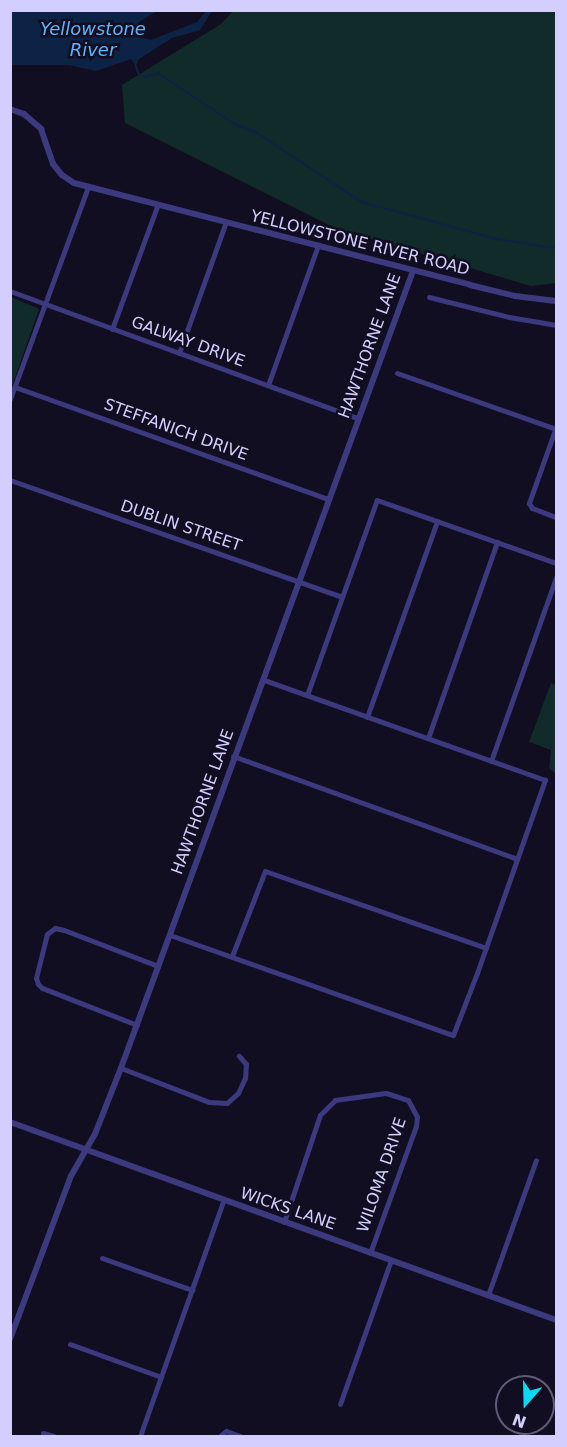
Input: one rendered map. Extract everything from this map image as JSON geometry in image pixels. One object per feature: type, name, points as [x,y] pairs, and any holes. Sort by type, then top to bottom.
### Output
[{"type":"street","name":"YELLOWSTONE RIVER ROAD","points":[[10,109],[24,114],[41,129],[53,164],[62,175],[88,187],[515,296],[556,301]]},
{"type":"street","points":[[10,399],[88,187]]},
{"type":"street","points":[[112,329],[158,204]]},
{"type":"street","points":[[179,353],[225,222]]},
{"type":"street","points":[[268,385],[318,245]]},
{"type":"street","name":"HAWTHORNE LANE","points":[[10,1339],[71,1176],[87,1150],[121,1068],[233,756],[413,271]]},
{"type":"street","name":"GALWAY DRIVE","points":[[10,291],[357,418]]},
{"type":"street","points":[[429,297],[509,317],[556,325]]},
{"type":"street","points":[[397,373],[556,427],[529,503],[532,508],[556,517]]},
{"type":"street","name":"STEFFANICH DRIVE","points":[[15,387],[328,498]]},
{"type":"street","name":"DUBLIN STREET","points":[[10,480],[342,597]]},
{"type":"street","points":[[307,695],[377,500],[556,564]]},
{"type":"street","points":[[368,717],[437,521]]},
{"type":"street","points":[[428,738],[497,542]]},
{"type":"street","points":[[491,760],[556,577]]},
{"type":"street","points":[[170,935],[453,1035],[486,948],[545,780],[262,679]]},
{"type":"street","points":[[233,756],[517,859]]},
{"type":"street","points":[[232,956],[265,872],[486,948]]},
{"type":"street","points":[[137,1025],[42,988],[36,978],[46,934],[55,927],[158,966]]},
{"type":"street","points":[[121,1068],[209,1102],[227,1103],[238,1093],[245,1078],[246,1064],[239,1056]]},
{"type":"street","name":"WILOMA DRIVE","points":[[284,1222],[320,1115],[335,1100],[386,1093],[408,1100],[417,1117],[416,1126],[370,1253]]},
{"type":"street","name":"WICKS LANE","points":[[10,1122],[556,1320]]},
{"type":"street","points":[[488,1295],[536,1160]]},
{"type":"street","points":[[140,1437],[223,1201]]},
{"type":"street","points":[[102,1258],[192,1290]]},
{"type":"street","points":[[340,1404],[391,1260]]},
{"type":"street","points":[[70,1344],[161,1377]]},
{"type":"street","points":[[220,1437],[226,1431],[240,1437]]},
{"type":"street","points":[[43,1433],[54,1437]]},
{"type":"green space","points":[[233,11],[556,11],[556,283],[531,286],[337,229],[125,123],[122,85],[221,24]]},
{"type":"green space","points":[[10,297],[39,309],[11,389]]},
{"type":"green space","points":[[551,683],[556,685],[556,774],[549,768],[551,750],[529,742]]},
{"type":"water","name":"Yellowstone River","points":[[11,10],[157,11],[139,22],[131,35],[151,40],[197,22],[206,11],[212,11],[200,30],[172,38],[139,59],[136,66],[131,59],[96,71],[68,65],[11,65]]},
{"type":"waterway","points":[[136,66],[139,74],[145,77],[158,73],[235,124],[257,133],[362,202],[497,239],[556,248]]}]
